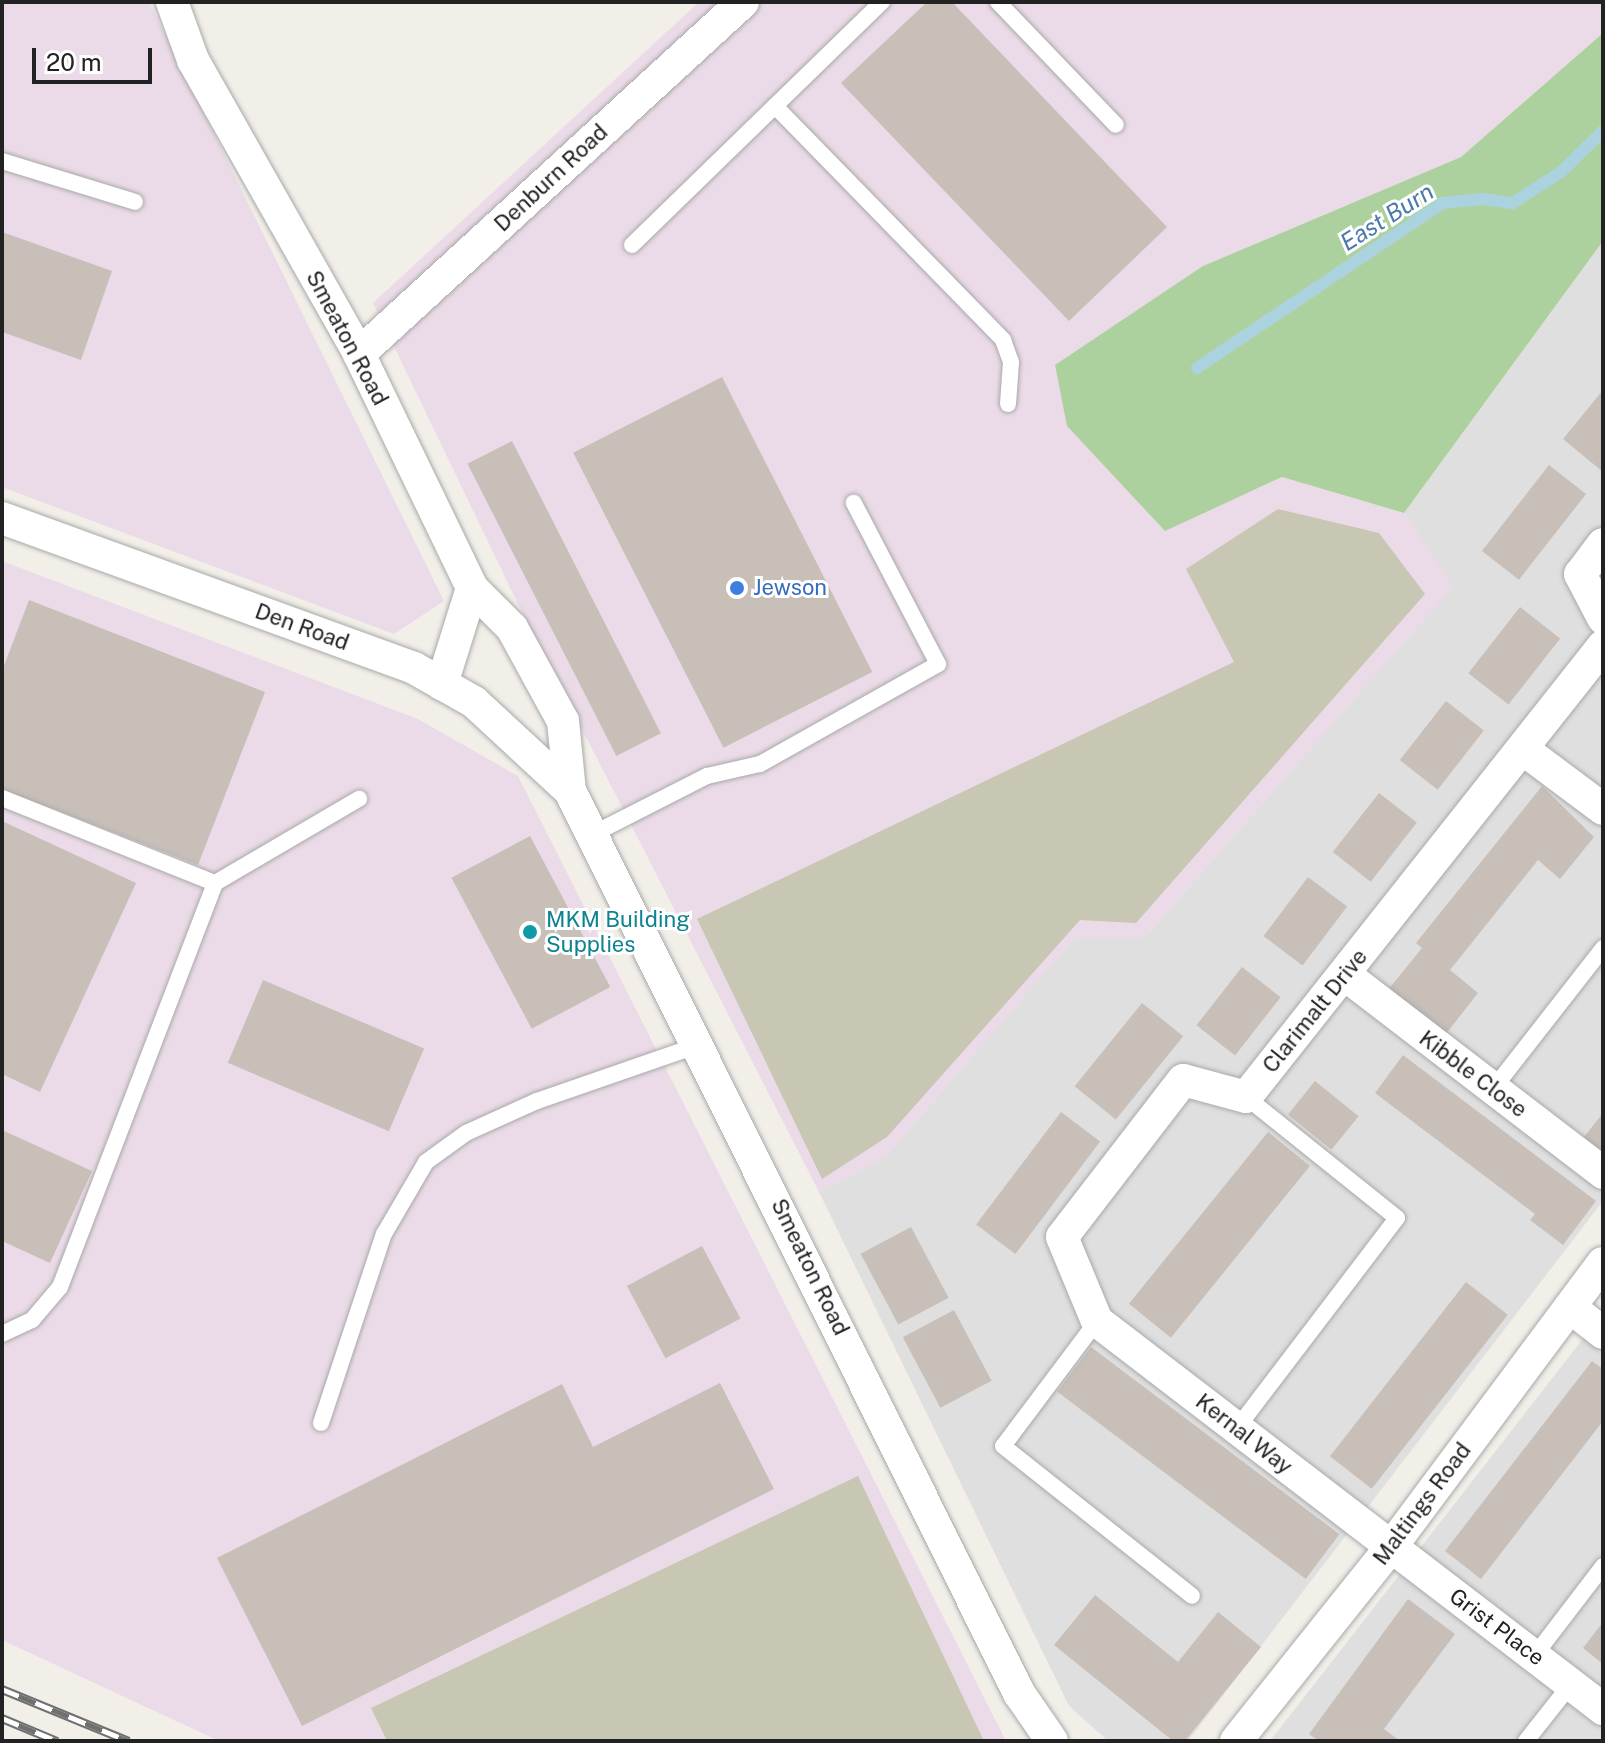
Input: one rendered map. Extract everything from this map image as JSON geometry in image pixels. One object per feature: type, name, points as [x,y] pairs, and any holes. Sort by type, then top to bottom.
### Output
[{"type":"street","name":"Smeaton Road","points":[[172,2],[193,60],[359,354],[472,588],[512,628],[563,721],[570,791],[701,1045],[1019,1693],[1052,1741]]},
{"type":"street","name":"Denburn Road","points":[[359,354],[743,2]]},
{"type":"street","name":"Den Road","points":[[2,518],[414,668],[474,702],[570,791]]},
{"type":"street","points":[[1603,544],[1580,574],[1603,618]]},
{"type":"street","points":[[442,684],[472,588]]},
{"type":"street","name":"Clarimalt Drive","points":[[1246,1097],[1524,750],[1603,646]]},
{"type":"street","points":[[1524,750],[1603,809]]},
{"type":"street","name":"Kibble Close","points":[[1344,974],[1603,1173]]},
{"type":"street","points":[[1097,1321],[1062,1237],[1183,1080],[1246,1097]]},
{"type":"street","name":"Maltings Road","points":[[1236,1741],[1391,1547],[1603,1263]]},
{"type":"street","points":[[1570,1307],[1603,1333]]},
{"type":"street","name":"Kernal Way","points":[[1097,1321],[1391,1547]]},
{"type":"street","name":"Grist Place","points":[[1391,1547],[1603,1709]]},
{"type":"lane","points":[[632,245],[882,2]]},
{"type":"lane","points":[[998,2],[1116,125]]},
{"type":"lane","points":[[775,106],[1003,340],[1011,362],[1008,404]]},
{"type":"lane","points":[[2,161],[135,202]]},
{"type":"lane","points":[[593,834],[707,776],[760,764],[938,664],[854,503]]},
{"type":"lane","points":[[2,798],[215,883]]},
{"type":"lane","points":[[2,1334],[32,1320],[60,1287],[215,883],[359,799]]},
{"type":"lane","points":[[1493,1089],[1603,948]]},
{"type":"lane","points":[[321,1423],[384,1234],[426,1162],[466,1133],[537,1101],[701,1045]]},
{"type":"lane","points":[[1237,1428],[1397,1218],[1246,1097]]},
{"type":"lane","points":[[1097,1321],[1003,1446],[1192,1596]]},
{"type":"lane","points":[[1535,1655],[1603,1566]]},
{"type":"lane","points":[[1526,1741],[1571,1684]]},
{"type":"shaded area","points":[[2,2],[149,2],[444,601],[394,634],[2,487]]},
{"type":"shaded area","points":[[699,2],[1603,2],[1603,33],[1461,157],[1203,266],[1165,530],[1282,477],[1404,513],[1453,587],[1144,938],[1075,938],[885,1157],[819,1192],[519,606],[373,303]]},
{"type":"shaded area","points":[[1603,241],[1603,1201],[1188,1741],[1108,1741],[1069,1706],[819,1192],[886,1156],[1075,937],[1144,938],[1452,587],[1404,513]]},
{"type":"shaded area","points":[[1278,509],[1379,533],[1425,594],[1136,923],[1080,920],[887,1137],[822,1179],[697,919],[1234,662],[1186,569]]},
{"type":"shaded area","points":[[2,561],[418,719],[518,776],[1006,1741],[219,1741],[2,1640]]},
{"type":"shaded area","points":[[1603,1313],[1603,1741],[1270,1741]]},
{"type":"shaded area","points":[[858,1476],[984,1741],[387,1741],[371,1708]]},
{"type":"green space","points":[[1603,33],[1603,241],[1404,513],[1282,477],[1165,531],[1067,426],[1055,365],[1203,266],[1461,157]]},
{"type":"building","points":[[927,2],[952,2],[1167,227],[1069,321],[841,83]]},
{"type":"building","points":[[2,232],[112,271],[81,360],[2,332]]},
{"type":"building","name":"Jewson","points":[[722,377],[872,672],[723,748],[573,453]]},
{"type":"building","points":[[1603,390],[1603,472],[1563,439]]},
{"type":"building","points":[[512,441],[661,733],[616,756],[467,464]]},
{"type":"building","points":[[1549,465],[1586,494],[1519,580],[1482,551]]},
{"type":"building","points":[[29,600],[265,692],[198,865],[2,789],[2,671]]},
{"type":"building","points":[[1520,607],[1560,638],[1508,705],[1468,673]]},
{"type":"building","points":[[1446,701],[1484,731],[1438,790],[1400,760]]},
{"type":"building","points":[[1542,786],[1594,837],[1560,879],[1538,860],[1450,970],[1478,993],[1445,1035],[1383,996],[1422,948],[1416,943]]},
{"type":"building","points":[[1379,793],[1417,823],[1371,882],[1333,852]]},
{"type":"building","points":[[2,821],[136,883],[40,1092],[2,1074]]},
{"type":"building","name":"MKM Building Supplies","points":[[530,836],[610,987],[532,1029],[451,878]]},
{"type":"building","points":[[1308,877],[1347,906],[1303,966],[1263,936]]},
{"type":"building","points":[[1242,967],[1281,997],[1235,1055],[1196,1025]]},
{"type":"building","points":[[263,980],[424,1048],[389,1131],[228,1063]]},
{"type":"building","points":[[1142,1003],[1183,1036],[1116,1120],[1075,1086]]},
{"type":"building","points":[[1403,1055],[1596,1201],[1563,1245],[1530,1220],[1535,1214],[1375,1093]]},
{"type":"building","points":[[1315,1081],[1359,1116],[1331,1150],[1288,1114]]},
{"type":"building","points":[[1061,1112],[1100,1141],[1015,1254],[976,1225]]},
{"type":"building","points":[[1603,1113],[1603,1152],[1584,1137]]},
{"type":"building","points":[[2,1130],[92,1171],[50,1263],[2,1241]]},
{"type":"building","points":[[1268,1132],[1310,1166],[1171,1338],[1129,1304]]},
{"type":"building","points":[[911,1227],[949,1298],[898,1324],[861,1254]]},
{"type":"building","points":[[702,1246],[740,1318],[665,1358],[627,1286]]},
{"type":"building","points":[[1466,1282],[1508,1315],[1372,1489],[1330,1456]]},
{"type":"building","points":[[954,1310],[992,1381],[940,1408],[903,1337]]},
{"type":"building","points":[[1091,1347],[1339,1534],[1306,1579],[1057,1392]]},
{"type":"building","points":[[1592,1361],[1603,1369],[1603,1421],[1481,1579],[1445,1551]]},
{"type":"building","points":[[720,1383],[774,1489],[302,1726],[217,1558],[562,1384],[593,1447]]},
{"type":"building","points":[[1095,1595],[1178,1662],[1218,1612],[1261,1647],[1185,1741],[1173,1741],[1054,1645]]},
{"type":"building","points":[[1408,1599],[1455,1634],[1384,1729],[1400,1741],[1319,1741],[1309,1734]]},
{"type":"building","points":[[1603,1622],[1603,1664],[1583,1648]]},
{"type":"waterway","name":"East Burn","points":[[1197,368],[1443,203],[1483,199],[1513,203],[1561,172],[1603,131]]},
{"type":"railway","points":[[2,1689],[129,1741]]},
{"type":"railway","points":[[2,1718],[57,1741]]},
{"type":"place","name":"Jewson","points":[[737,588]]},
{"type":"place","name":"MKM Building Supplies","points":[[530,932]]}]
